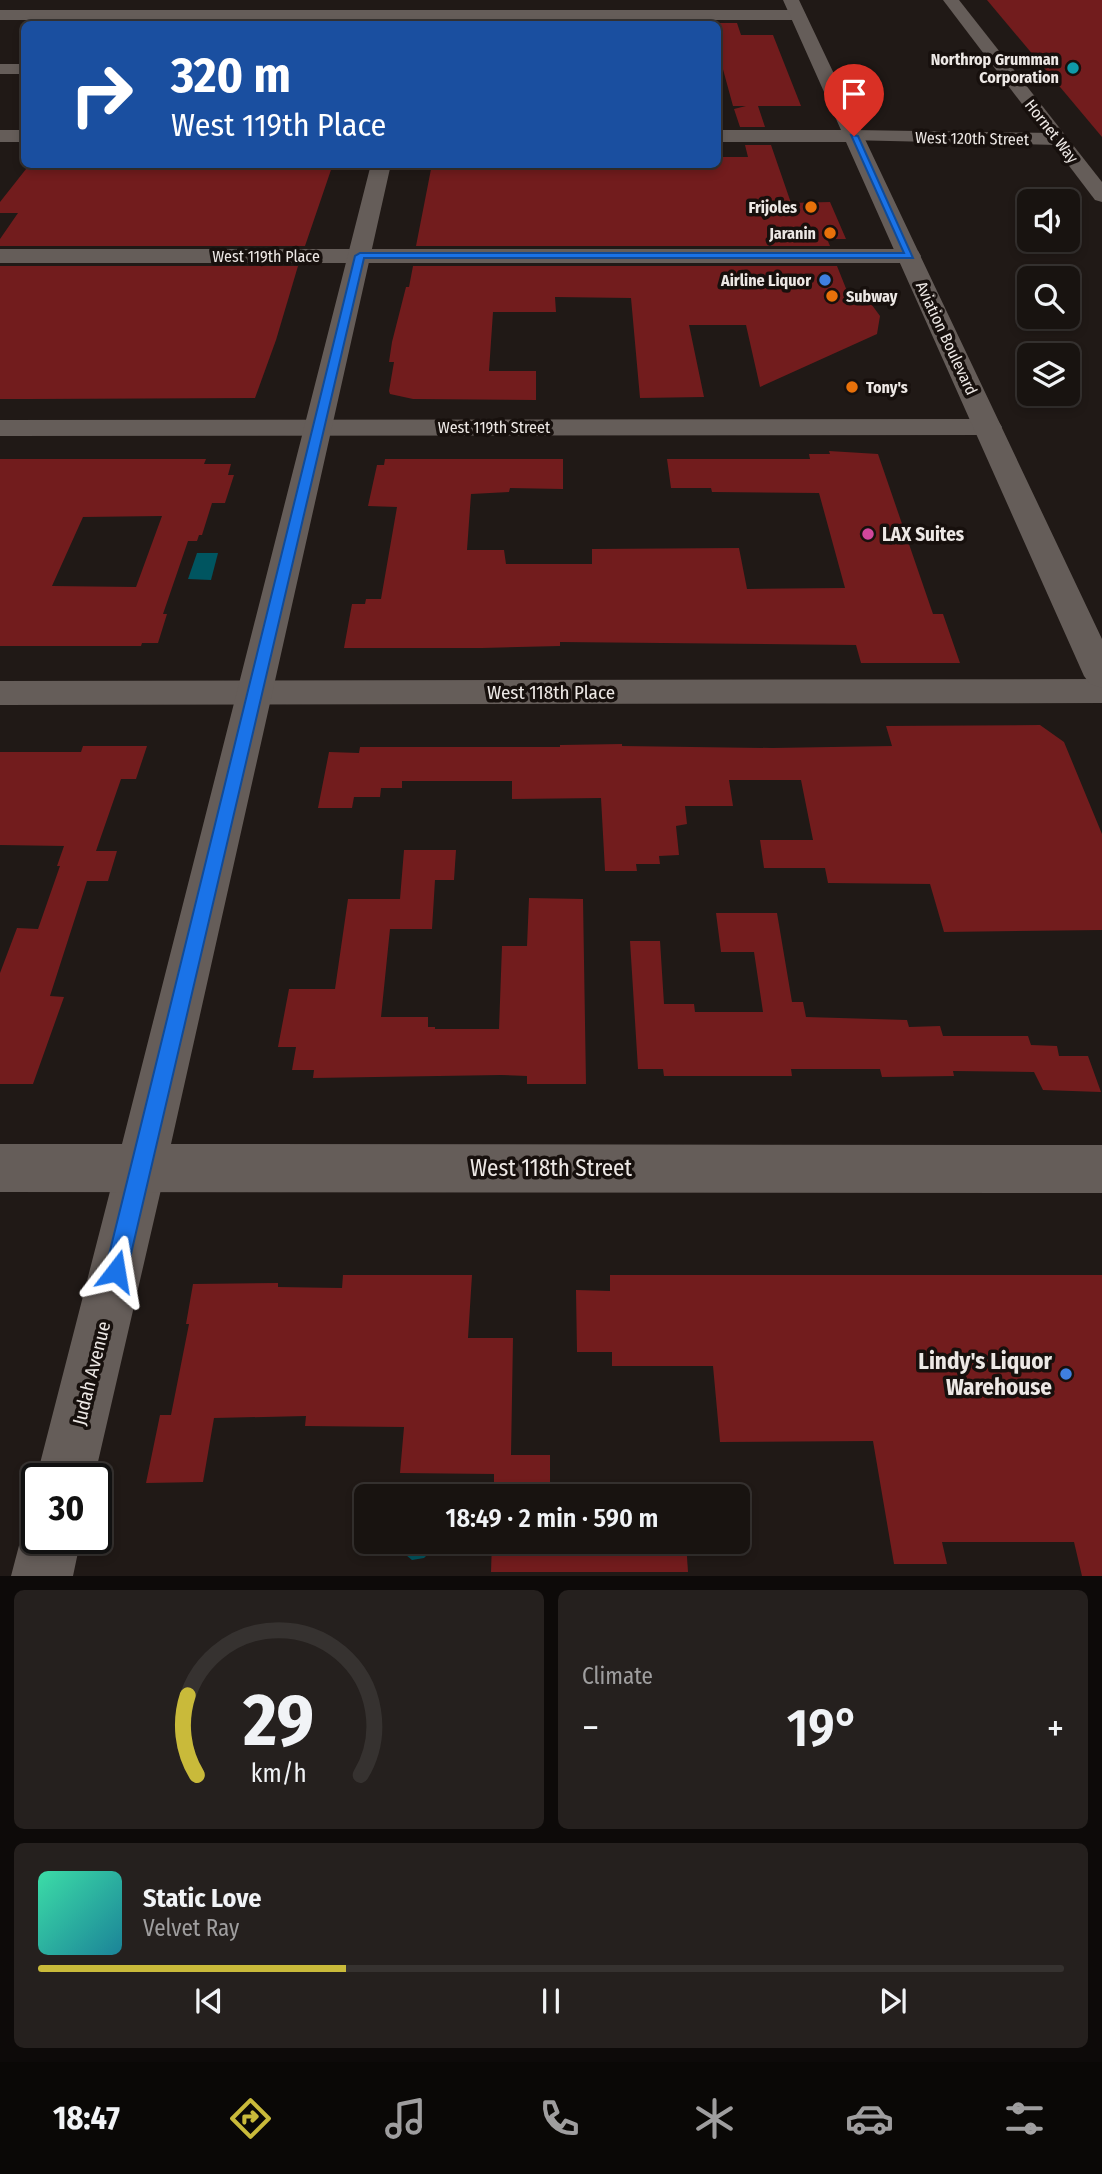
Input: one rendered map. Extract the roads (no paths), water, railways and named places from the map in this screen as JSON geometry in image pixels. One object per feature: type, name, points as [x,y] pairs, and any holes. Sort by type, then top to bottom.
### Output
[{"type":"street","name":"Hornet Way","points":[[951,0],[1102,196]]},
{"type":"street","points":[[0,15],[571,20],[752,8],[794,8]]},
{"type":"street","name":"Aviation Boulevard","points":[[794,8],[1102,676]]},
{"type":"street","points":[[0,69],[21,69]]},
{"type":"street","points":[[0,136],[21,136]]},
{"type":"street","name":"West 120th Street","points":[[721,136],[1058,139]]},
{"type":"street","name":"Judah Avenue","points":[[69,1463],[381,168]]},
{"type":"street","name":"West 119th Place","points":[[0,256],[910,256]]},
{"type":"street","name":"West 119th Street","points":[[0,428],[988,427]]},
{"type":"street","name":"West 118th Place","points":[[0,694],[1102,691]]},
{"type":"street","name":"West 118th Street","points":[[0,1168],[1102,1169]]},
{"type":"street","points":[[42,1576],[47,1554]]},
{"type":"water","points":[[197,553],[218,553],[211,580],[188,579]]},
{"type":"water","points":[[405,1554],[428,1554],[424,1558],[412,1560]]},
{"type":"place","name":"Northrop Grumman Corporation","points":[[1073,68]]},
{"type":"place","name":"Frijoles","points":[[811,207]]},
{"type":"place","name":"Jaranin","points":[[830,233]]},
{"type":"place","name":"Airline Liquor","points":[[825,280]]},
{"type":"place","name":"Subway","points":[[832,296]]},
{"type":"place","name":"Tony's","points":[[852,387]]},
{"type":"place","name":"LAX Suites","points":[[868,534]]},
{"type":"place","name":"Lindy's Liquor Warehouse","points":[[1066,1374]]}]
